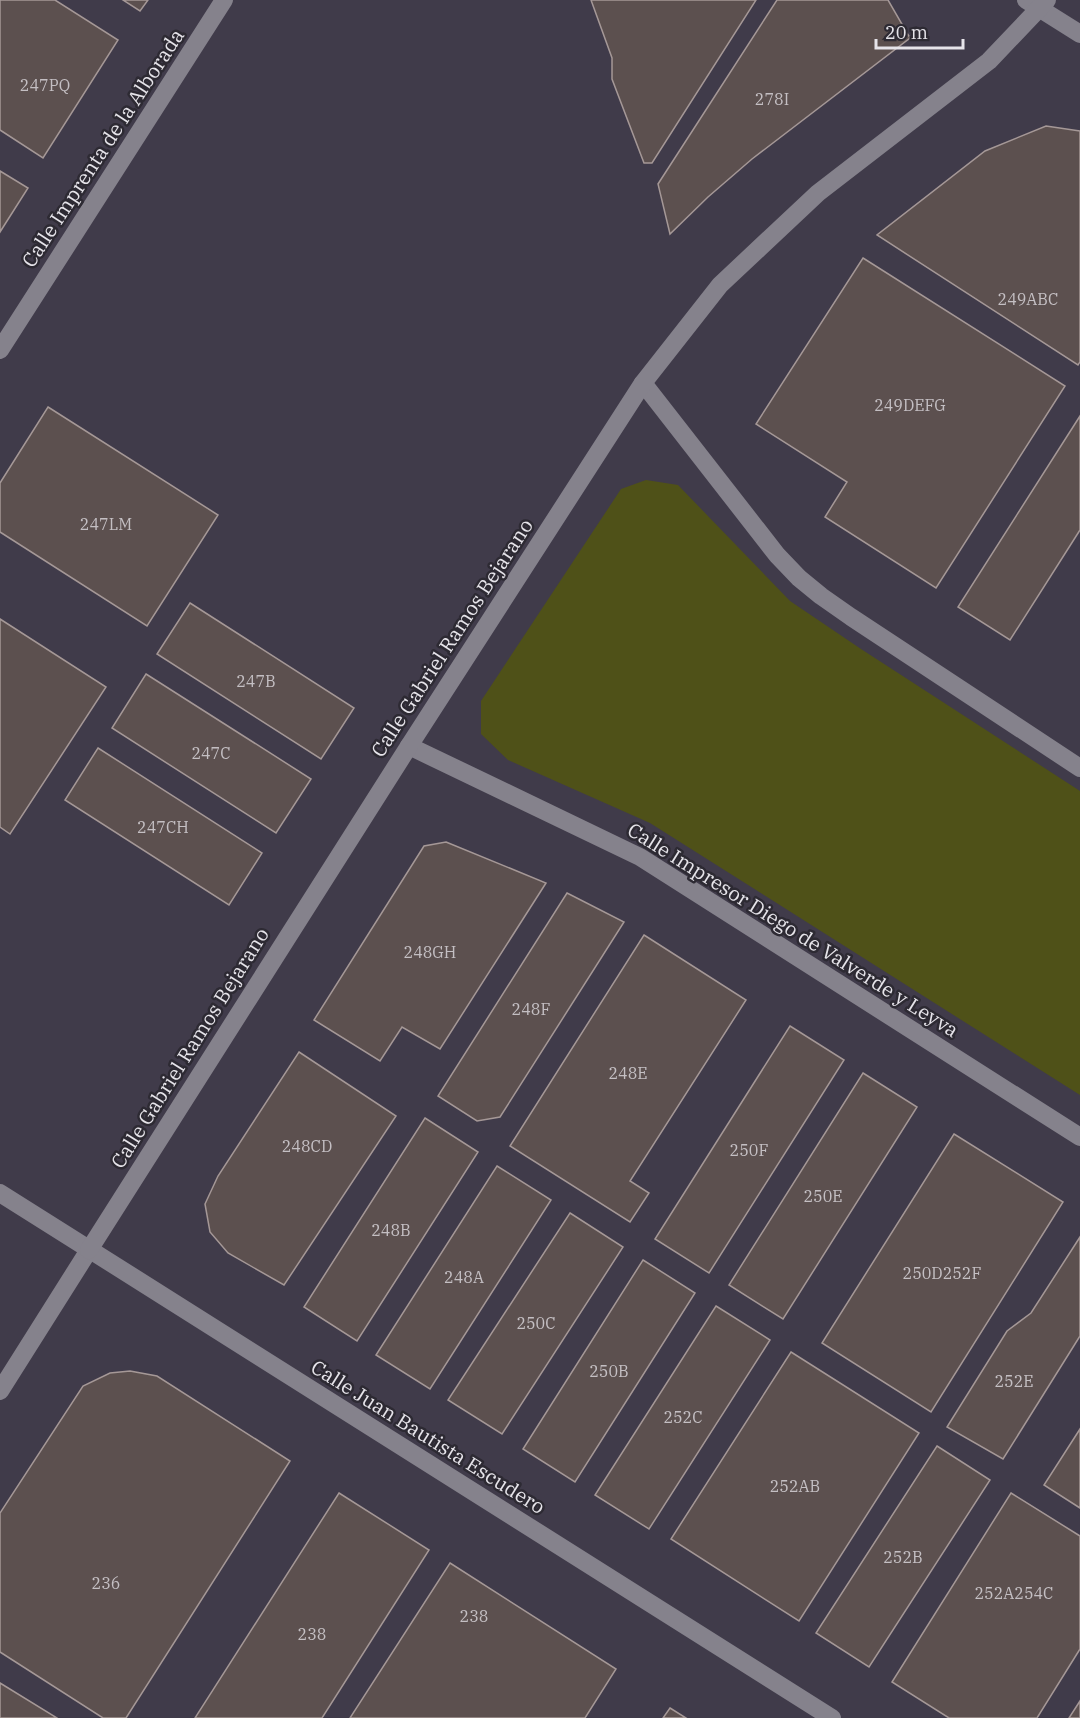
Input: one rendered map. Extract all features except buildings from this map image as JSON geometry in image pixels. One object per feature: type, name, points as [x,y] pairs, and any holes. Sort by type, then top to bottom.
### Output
[{"type":"street","name":"Calle Imprenta de la Alborada","points":[[0,350],[224,0]]},
{"type":"street","points":[[1038,3],[1080,34]]},
{"type":"street","name":"Calle Gabriel Ramos Bejarano","points":[[0,1391],[409,746],[643,383],[720,285],[818,194],[989,61],[1038,3]]},
{"type":"street","points":[[643,383],[755,529],[799,578],[851,617],[1080,768]]},
{"type":"street","name":"Calle Impresor Diego de Valverde y Leyva","points":[[409,746],[639,857],[1080,1137]]},
{"type":"street","name":"Calle Juan Bautista Escudero","points":[[0,1193],[832,1718]]},
{"type":"shaded area","points":[[0,0],[1080,0],[1080,1718],[0,1718]]},
{"type":"shaded area","points":[[646,480],[678,485],[790,601],[1080,791],[1080,1095],[650,823],[508,760],[481,734],[481,701],[621,489]]}]
